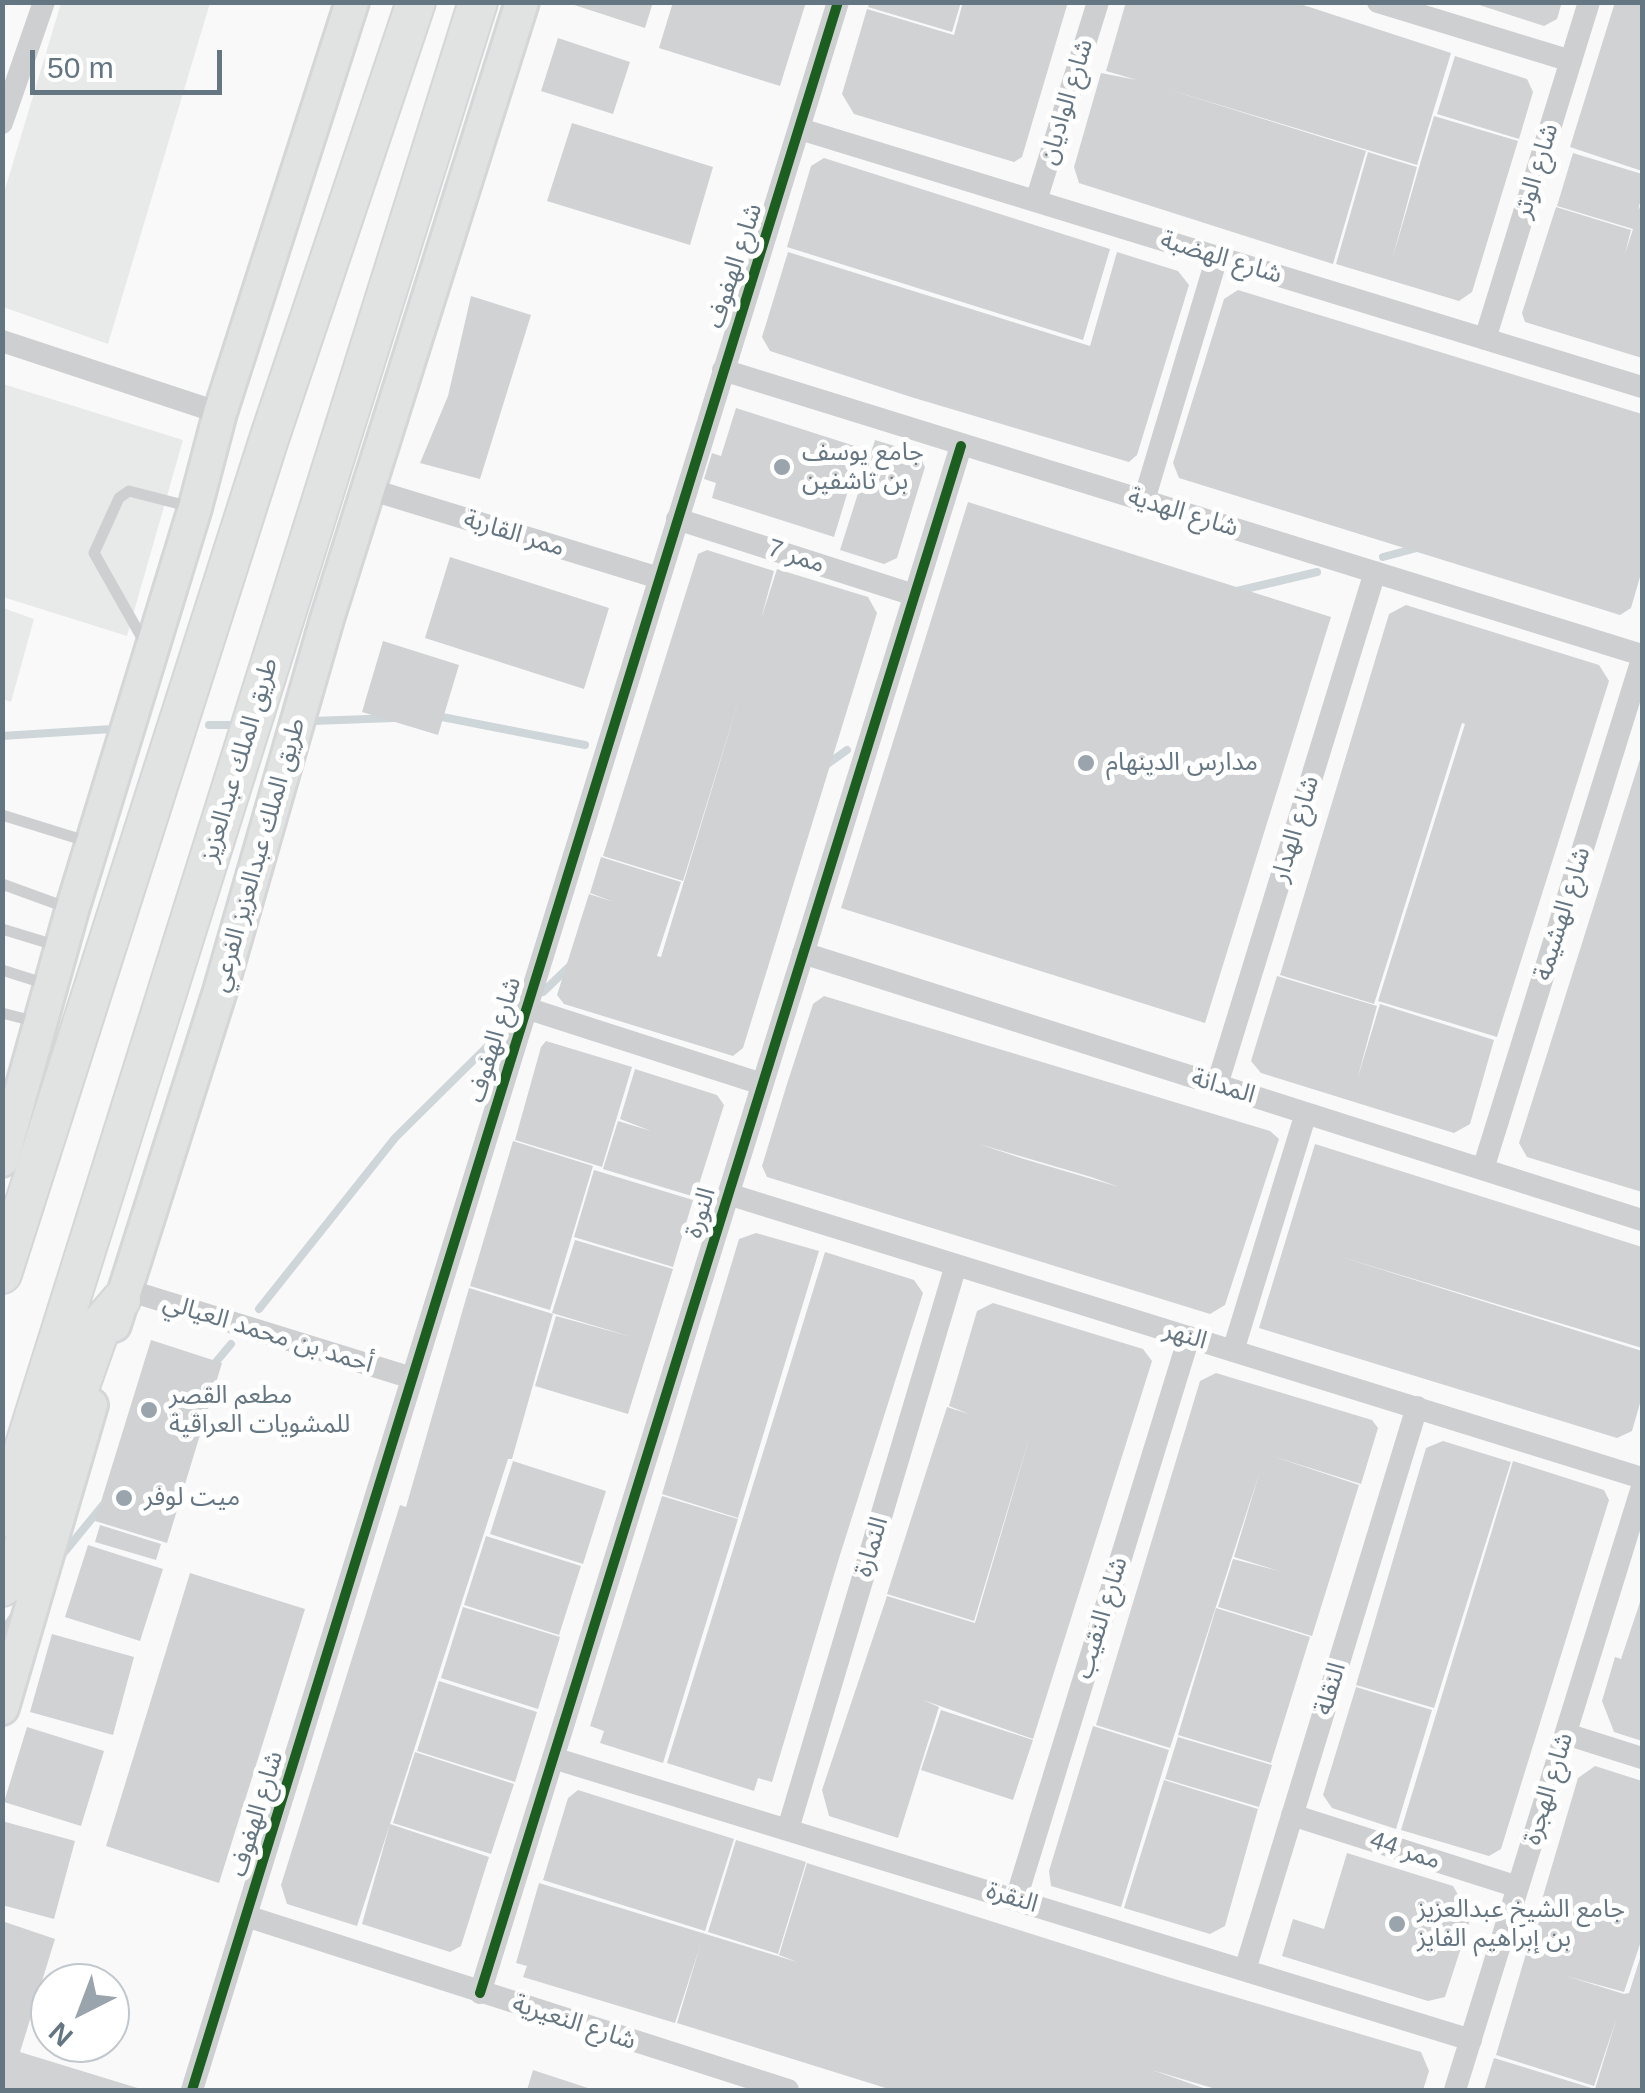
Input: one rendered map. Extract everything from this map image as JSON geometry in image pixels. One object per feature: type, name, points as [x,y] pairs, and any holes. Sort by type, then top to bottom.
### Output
[{"type":"main road","points":[[2,1160],[9,1103],[39,1023],[195,508],[220,413],[352,2]]},
{"type":"main road","points":[[2,1274],[263,458],[416,2]]},
{"type":"main road","name":"طريق الملك عبدالعزيز","points":[[2,1518],[478,2]]},
{"type":"main road","name":"طريق الملك عبدالعزيز الفرعي","points":[[2,1708],[123,1295],[220,991],[327,619],[522,2]]},
{"type":"main road","points":[[2,1587],[11,1581],[103,1322],[123,1295]]},
{"type":"street","points":[[2,123],[44,2]]},
{"type":"street","name":"شارع الهفوف","points":[[192,2090],[838,2]]},
{"type":"street","name":"شارع الواديان","points":[[1036,201],[1098,2]]},
{"type":"street","points":[[1378,2],[1570,60]]},
{"type":"street","name":"شارع الوتر","points":[[1485,339],[1589,2]]},
{"type":"street","name":"شارع الهضبة","points":[[800,129],[1642,388]]},
{"type":"street","points":[[1144,500],[1217,257]]},
{"type":"street","points":[[2,341],[220,413]]},
{"type":"street","name":"شارع الهدية","points":[[723,370],[1642,657]]},
{"type":"street","name":"النورة","points":[[480,1993],[961,446]]},
{"type":"street","name":"ممر القاربة","points":[[369,489],[659,578]]},
{"type":"street","name":"ممر 7","points":[[677,519],[914,594]]},
{"type":"street","name":"شارع الهدار","points":[[1216,1085],[1375,572]]},
{"type":"street","name":"شارع الهشيمة","points":[[1483,1170],[1642,657]]},
{"type":"street","name":"المدانة","points":[[803,954],[1642,1220]]},
{"type":"street","points":[[526,1008],[762,1084]]},
{"type":"street","points":[[1233,1350],[1306,1113]]},
{"type":"street","name":"النهر","points":[[728,1194],[1642,1478]]},
{"type":"street","name":"النمارة","points":[[788,1829],[956,1265]]},
{"type":"street","name":"أحمد بن محمد العيالي","points":[[123,1295],[412,1378]]},
{"type":"street","name":"شارع النقيب","points":[[1016,1898],[1189,1337]]},
{"type":"street","name":"النقلة","points":[[1244,1970],[1417,1408]]},
{"type":"street","name":"شارع الهجرة","points":[[1455,2090],[1642,1488]]},
{"type":"street","points":[[1566,1734],[1642,1758]]},
{"type":"street","name":"النقرة","points":[[553,1758],[1471,2040]]},
{"type":"street","name":"ممر 44","points":[[1292,1815],[1518,1888]]},
{"type":"street","name":"شارع النعيرية","points":[[246,1916],[788,2090]]},
{"type":"lane","points":[[150,652],[94,552],[119,498],[130,491],[195,508]]},
{"type":"lane","points":[[2,815],[92,843]]},
{"type":"lane","points":[[2,884],[72,910]]},
{"type":"lane","points":[[2,929],[61,948]]},
{"type":"lane","points":[[2,970],[50,985]]},
{"type":"lane","points":[[2,1013],[39,1023]]},
{"type":"shaded area","points":[[61,3],[210,3],[108,344],[3,307],[3,196]]},
{"type":"shaded area","points":[[3,384],[183,440],[127,636],[3,597]]},
{"type":"shaded area","points":[[3,608],[34,619],[11,702],[3,699]]},
{"type":"building","points":[[565,2],[653,2],[645,28]]},
{"type":"building","points":[[673,2],[806,2],[780,86],[659,48]]},
{"type":"building","points":[[870,2],[961,2],[952,32],[868,7]]},
{"type":"building","points":[[963,2],[1068,2],[1022,157],[1014,162],[854,114],[842,94],[867,9],[954,35]]},
{"type":"building","points":[[1126,2],[1294,2],[1451,53],[1417,165],[1164,88],[1366,151],[1333,264],[1079,183],[1074,167],[1101,73],[1137,80],[1106,71]]},
{"type":"building","points":[[1470,2],[1562,2],[1557,19],[1544,26]]},
{"type":"building","points":[[1615,2],[1642,2],[1642,171],[1570,147]]},
{"type":"building","points":[[558,38],[630,62],[613,114],[541,91]]},
{"type":"building","points":[[1455,56],[1527,79],[1533,92],[1519,139],[1437,114]]},
{"type":"building","points":[[1434,116],[1518,141],[1472,292],[1459,301],[1336,264],[1368,152],[1417,167],[1392,260]]},
{"type":"building","points":[[572,123],[713,167],[690,245],[547,201]]},
{"type":"building","points":[[1573,153],[1642,174],[1638,210],[1642,203],[1642,358],[1525,322],[1522,313],[1556,207],[1631,230],[1625,254],[1633,229],[1557,206]]},
{"type":"building","points":[[824,158],[1110,249],[1083,340],[787,247],[811,166]]},
{"type":"building","points":[[788,252],[1090,346],[1117,252],[1178,271],[1189,285],[1137,455],[1129,462],[770,351],[762,337]]},
{"type":"building","points":[[1238,290],[1642,414],[1642,570],[1631,608],[1620,615],[1179,478],[1173,463],[1224,299]]},
{"type":"building","points":[[471,296],[531,315],[480,479],[420,463],[448,396]]},
{"type":"building","name":"جامع يوسف بن تاشفين","points":[[736,408],[861,448],[834,537],[712,498],[716,483],[704,479],[712,453],[721,456]]},
{"type":"building","points":[[875,440],[918,453],[925,467],[897,558],[884,564],[840,550]]},
{"type":"building","name":"مدارس الدينهام","points":[[968,502],[1331,617],[1205,1023],[841,908]]},
{"type":"building","points":[[707,550],[774,571],[761,619],[777,569],[868,597],[877,613],[743,1048],[733,1056],[564,1004],[557,995],[589,894],[614,902],[590,893],[601,857],[681,882],[657,956],[661,957],[740,696],[683,881],[603,856],[698,554]]},
{"type":"building","points":[[450,557],[609,608],[584,689],[425,638]]},
{"type":"building","points":[[1406,605],[1599,665],[1609,681],[1497,1037],[1378,1001],[1465,724],[1462,723],[1374,1004],[1280,975],[1389,614]]},
{"type":"building","points":[[383,641],[459,665],[438,735],[362,712]]},
{"type":"building","points":[[1641,756],[1642,1192],[1527,1157],[1519,1143]]},
{"type":"building","points":[[1277,976],[1377,1006],[1357,1080],[1380,1004],[1494,1040],[1470,1124],[1454,1133],[1261,1073],[1251,1061]]},
{"type":"building","points":[[824,996],[1270,1131],[1279,1139],[1225,1305],[1210,1314],[767,1177],[762,1166],[813,1004]],"holes":[[[979,1144],[1091,1177],[1119,1187]]]},
{"type":"building","points":[[546,1041],[632,1067],[602,1167],[515,1140]]},
{"type":"building","points":[[635,1069],[717,1095],[724,1105],[695,1197],[603,1169],[618,1121],[651,1131],[620,1119]]},
{"type":"building","points":[[513,1141],[593,1166],[550,1310],[470,1286]]},
{"type":"building","points":[[1315,1144],[1642,1247],[1642,1348],[1338,1256],[1642,1351],[1642,1396],[1632,1431],[1617,1438],[1259,1328]]},
{"type":"building","points":[[594,1170],[693,1200],[673,1267],[574,1237]]},
{"type":"building","points":[[756,1233],[819,1251],[738,1518],[662,1494],[739,1239]]},
{"type":"building","points":[[575,1240],[673,1269],[628,1414],[535,1386],[556,1316],[632,1337],[552,1313]]},
{"type":"building","points":[[825,1252],[914,1280],[923,1293],[772,1782],[758,1778],[754,1791],[667,1763]]},
{"type":"building","points":[[469,1288],[553,1314],[512,1459],[508,1459],[357,1926],[287,1904],[281,1885],[400,1505],[406,1507]]},
{"type":"building","points":[[993,1303],[1143,1349],[1152,1361],[1033,1739],[923,1700],[939,1707],[898,1838],[829,1816],[822,1790],[887,1596],[975,1623],[1031,1432],[974,1621],[887,1594],[947,1407],[969,1414],[949,1406],[977,1311]]},
{"type":"building","points":[[151,1340],[222,1363],[167,1543],[95,1521]]},
{"type":"building","points":[[1216,1373],[1372,1420],[1378,1428],[1361,1484],[1272,1456],[1359,1485],[1312,1636],[1218,1607],[1233,1559],[1279,1571],[1234,1557],[1260,1471],[1170,1748],[1096,1725],[1200,1381]]},
{"type":"building","points":[[1443,1441],[1511,1462],[1434,1708],[1356,1685],[1426,1448]]},
{"type":"building","points":[[513,1461],[606,1491],[583,1564],[490,1534]]},
{"type":"building","points":[[1513,1461],[1604,1490],[1609,1500],[1501,1849],[1489,1856],[1401,1830]]},
{"type":"building","points":[[662,1496],[738,1519],[663,1763],[600,1743],[604,1731],[590,1726]]},
{"type":"building","points":[[100,1525],[161,1544],[156,1560],[95,1542]]},
{"type":"building","points":[[486,1536],[581,1566],[559,1635],[464,1605]]},
{"type":"building","points":[[88,1545],[163,1569],[140,1641],[65,1617]]},
{"type":"building","points":[[190,1573],[305,1609],[219,1883],[106,1846]]},
{"type":"building","points":[[1642,1596],[1642,1741],[1614,1732],[1602,1701],[1615,1657],[1621,1659]]},
{"type":"building","points":[[463,1607],[560,1637],[538,1709],[441,1678]]},
{"type":"building","points":[[1216,1608],[1310,1637],[1271,1763],[1178,1735]]},
{"type":"building","points":[[52,1634],[134,1657],[113,1735],[30,1712]]},
{"type":"building","points":[[439,1681],[537,1712],[515,1782],[417,1751]]},
{"type":"building","points":[[1356,1687],[1432,1710],[1396,1829],[1332,1808],[1323,1795]]},
{"type":"building","points":[[941,1710],[1033,1740],[1013,1800],[921,1770]]},
{"type":"building","points":[[1093,1726],[1169,1750],[1121,1907],[1051,1886],[1049,1871]]},
{"type":"building","points":[[27,1727],[104,1751],[81,1826],[4,1802]]},
{"type":"building","points":[[1178,1737],[1272,1765],[1259,1807],[1165,1779]]},
{"type":"building","points":[[415,1752],[514,1784],[491,1854],[393,1823]]},
{"type":"building","points":[[1595,1766],[1642,1781],[1642,1938],[1624,1992],[1566,1976],[1624,1994],[1629,1993],[1642,1952],[1642,2090],[1484,2090],[1494,2058],[1595,2089],[1617,2017],[1594,2086],[1496,2055],[1578,1778]]},
{"type":"building","points":[[1164,1780],[1258,1809],[1225,1926],[1210,1934],[1124,1908]]},
{"type":"building","points":[[578,1790],[734,1839],[705,1931],[543,1880],[568,1798]]},
{"type":"building","points":[[2,1821],[75,1841],[54,1919],[2,1905]]},
{"type":"building","points":[[390,1824],[489,1857],[461,1946],[450,1952],[362,1924]]},
{"type":"building","points":[[736,1840],[806,1862],[778,1954],[708,1932]]},
{"type":"building","name":"جامع الشيخ عبدالعزيز بن إبراهيم الفايز","points":[[1347,1853],[1453,1886],[1471,1917],[1445,1997],[1428,2001],[1282,1956],[1293,1919],[1324,1929]]},
{"type":"building","points":[[807,1863],[1421,2052],[1429,2071],[1423,2090],[1219,2090],[1152,2070],[1209,2090],[892,2090],[677,2023],[700,1946],[675,2023],[523,1977],[527,1966],[516,1963],[539,1883],[797,1962],[779,1955]]},
{"type":"building","points":[[2,1921],[55,1939],[48,1963],[30,1963],[30,2020],[20,2052],[30,2055],[30,2063],[56,2063],[144,2090],[2,2090]]},
{"type":"building","points":[[533,2070],[594,2090],[527,2090]]},
{"type":"waterway","points":[[1383,557],[1417,548]]},
{"type":"waterway","points":[[1237,591],[1317,572]]},
{"type":"waterway","points":[[437,716],[585,745]]},
{"type":"waterway","points":[[313,721],[394,718]]},
{"type":"waterway","points":[[209,725],[236,725]]},
{"type":"waterway","points":[[2,736],[112,729]]},
{"type":"waterway","points":[[826,765],[847,750]]},
{"type":"waterway","points":[[543,992],[572,964]]},
{"type":"waterway","points":[[259,1309],[395,1138],[510,1024]]},
{"type":"waterway","points":[[211,1368],[231,1344]]},
{"type":"waterway","points":[[58,1560],[103,1505]]},
{"type":"waterway","points":[[2,1632],[17,1611]]},
{"type":"cycle path","points":[[192,2090],[838,2]]},
{"type":"cycle path","points":[[480,1993],[961,446]]},
{"type":"place","name":"جامع يوسف بن تاشفين","points":[[782,467]]},
{"type":"place","name":"مدارس الدينهام","points":[[1086,763]]},
{"type":"place","name":"مطعم القصر للمشويات العراقية","points":[[149,1410]]},
{"type":"place","name":"ميت لوفر","points":[[124,1498]]},
{"type":"place","name":"جامع الشيخ عبدالعزيز بن إبراهيم الفايز","points":[[1397,1924]]}]
